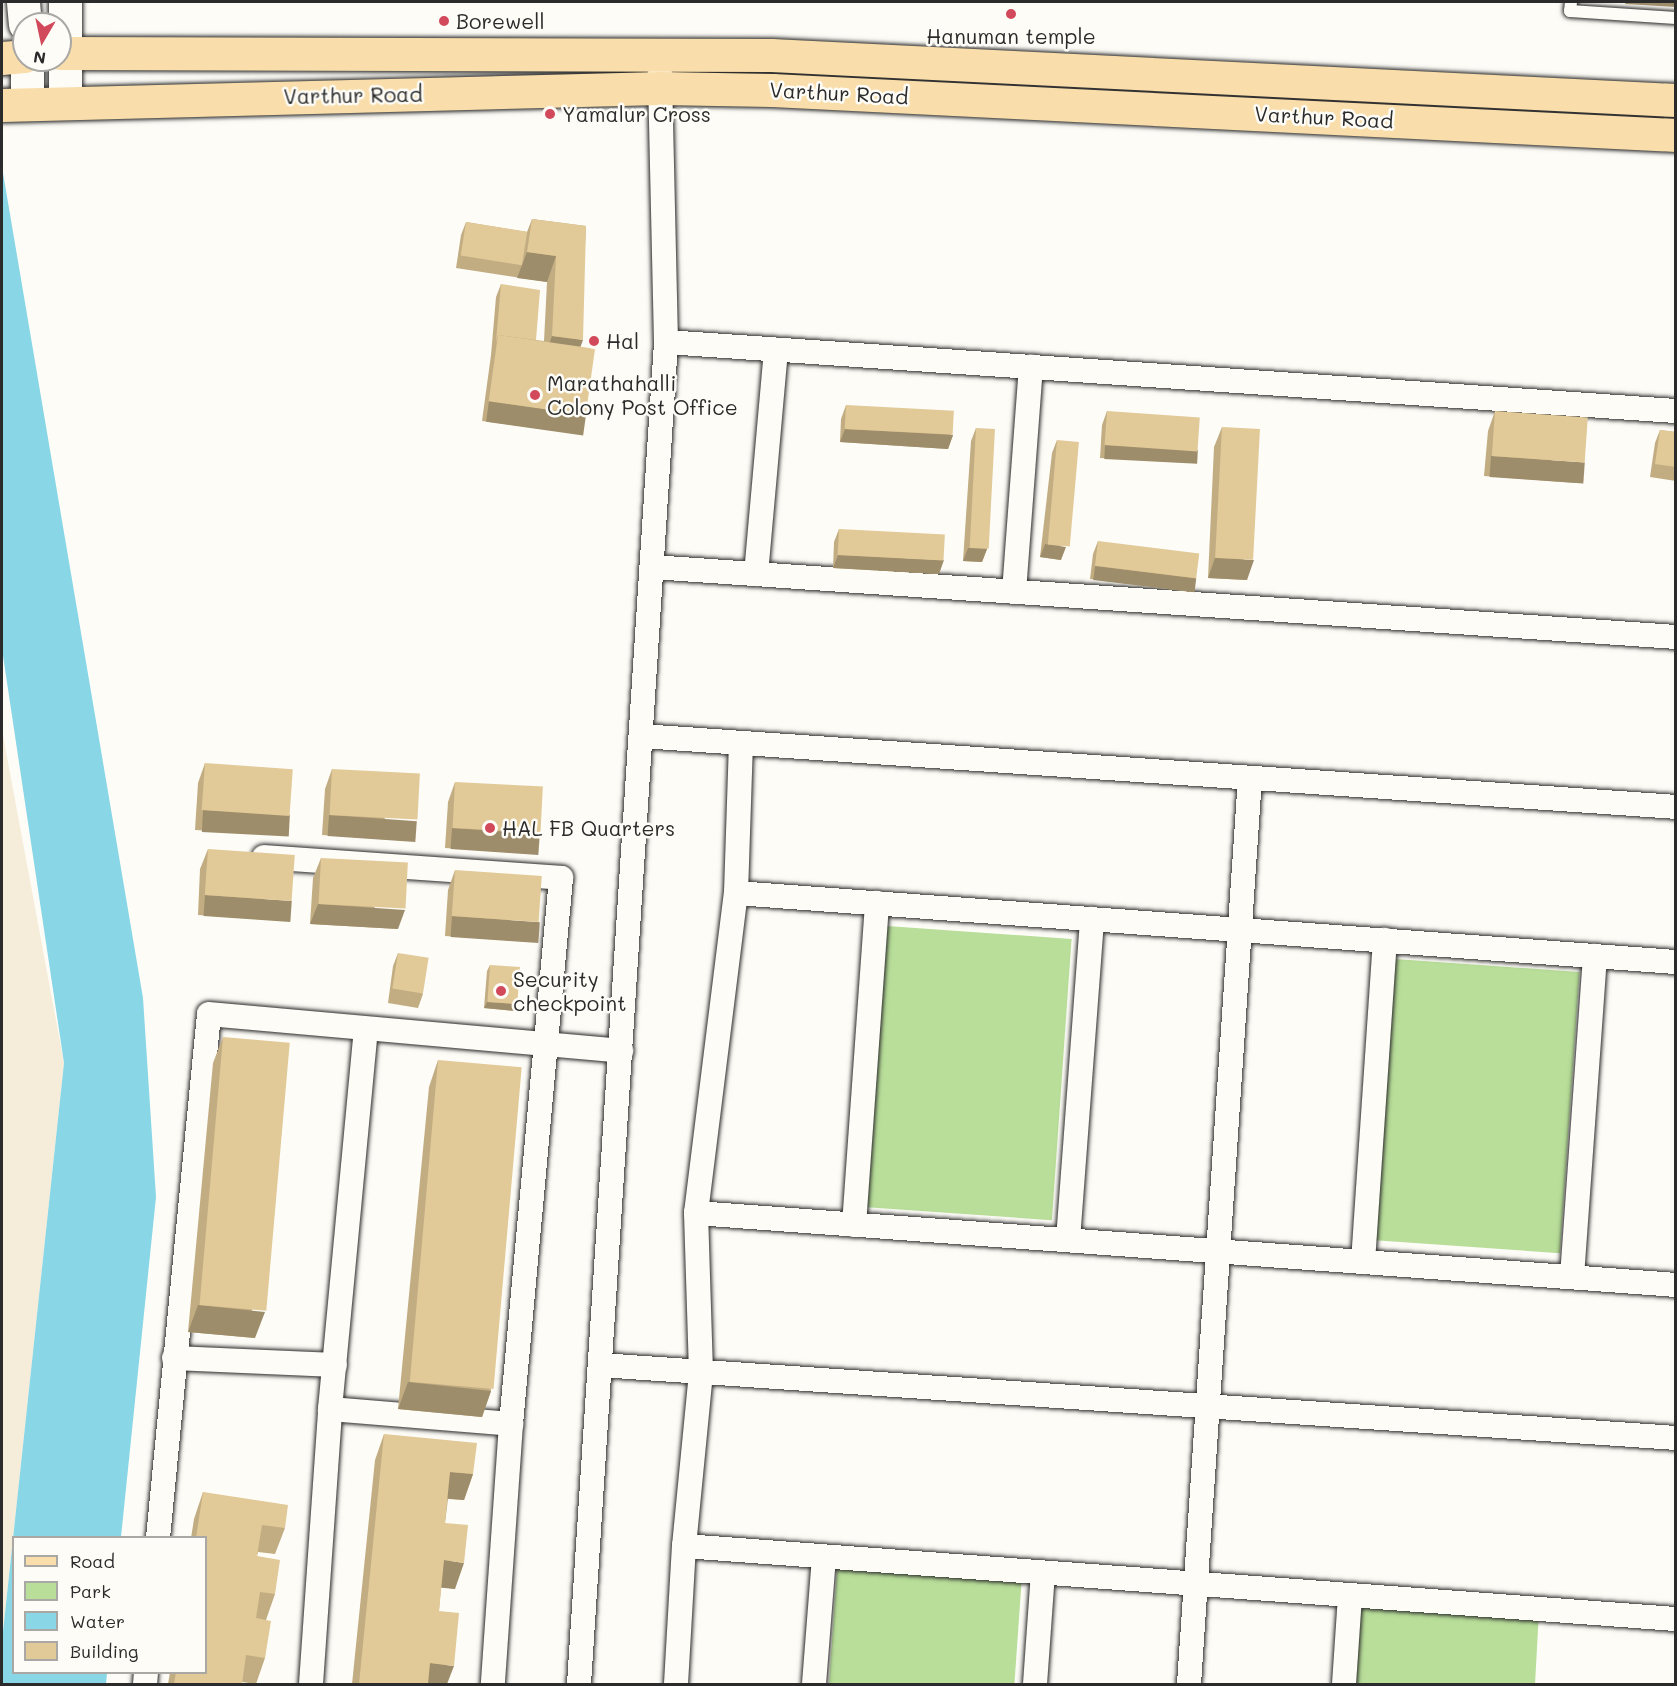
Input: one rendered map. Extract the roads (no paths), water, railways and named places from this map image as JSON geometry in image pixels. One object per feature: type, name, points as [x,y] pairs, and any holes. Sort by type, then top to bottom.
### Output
[{"type":"main road","name":"Varthur Road","points":[[72,53],[795,56],[1676,100]]},
{"type":"main road","name":"Varthur Road","points":[[14,104],[660,88],[772,90],[1676,135]]},
{"type":"street","points":[[579,1684],[666,342],[659,55]]},
{"type":"street","points":[[14,104],[23,72]]},
{"type":"street","points":[[64,72],[65,101]]},
{"type":"street","points":[[666,342],[1676,411]]},
{"type":"street","points":[[756,574],[776,350]]},
{"type":"street","points":[[1014,592],[1030,367]]},
{"type":"street","points":[[652,567],[1676,637]]},
{"type":"street","points":[[641,736],[1676,807]]},
{"type":"street","points":[[676,1684],[684,1546],[702,1372],[696,1213],[736,893],[741,743]]},
{"type":"street","points":[[1189,1684],[1250,778]]},
{"type":"street","points":[[236,855],[561,878],[512,1424],[493,1684]]},
{"type":"street","points":[[736,893],[1676,962]]},
{"type":"street","points":[[854,1225],[877,903]]},
{"type":"street","points":[[1068,1240],[1092,919]]},
{"type":"street","points":[[1363,1262],[1386,940]]},
{"type":"street","points":[[1572,1277],[1595,956]]},
{"type":"street","points":[[158,1536],[209,1014],[366,1031],[621,1051]]},
{"type":"street","points":[[311,1684],[330,1409],[366,1031]]},
{"type":"street","points":[[696,1213],[1676,1285]]},
{"type":"street","points":[[174,1358],[335,1365]]},
{"type":"street","points":[[600,1365],[1676,1438]]},
{"type":"street","points":[[330,1409],[512,1424]]},
{"type":"street","points":[[684,1546],[1676,1619]]},
{"type":"street","points":[[814,1684],[824,1557]]},
{"type":"street","points":[[1035,1684],[1043,1573]]},
{"type":"street","points":[[1344,1684],[1350,1595]]},
{"type":"lane","points":[[1571,2],[1570,11],[1676,18]]},
{"type":"water","points":[[2,167],[143,998],[156,1197],[121,1536],[13,1536],[64,1063],[2,649]]},
{"type":"water","points":[[12,1548],[12,1674],[107,1674],[106,1684],[2,1684],[2,1641]]},
{"type":"place","name":"Hanuman temple","points":[[1011,14]]},
{"type":"place","name":"Borewell","points":[[444,21]]},
{"type":"place","name":"Yamalur Cross","points":[[550,114]]},
{"type":"place","name":"Hal","points":[[594,341]]},
{"type":"place","name":"Marathahalli Colony Post Office","points":[[535,395]]},
{"type":"place","name":"HAL FB Quarters","points":[[490,828]]},
{"type":"place","name":"Security checkpoint","points":[[501,991]]}]
